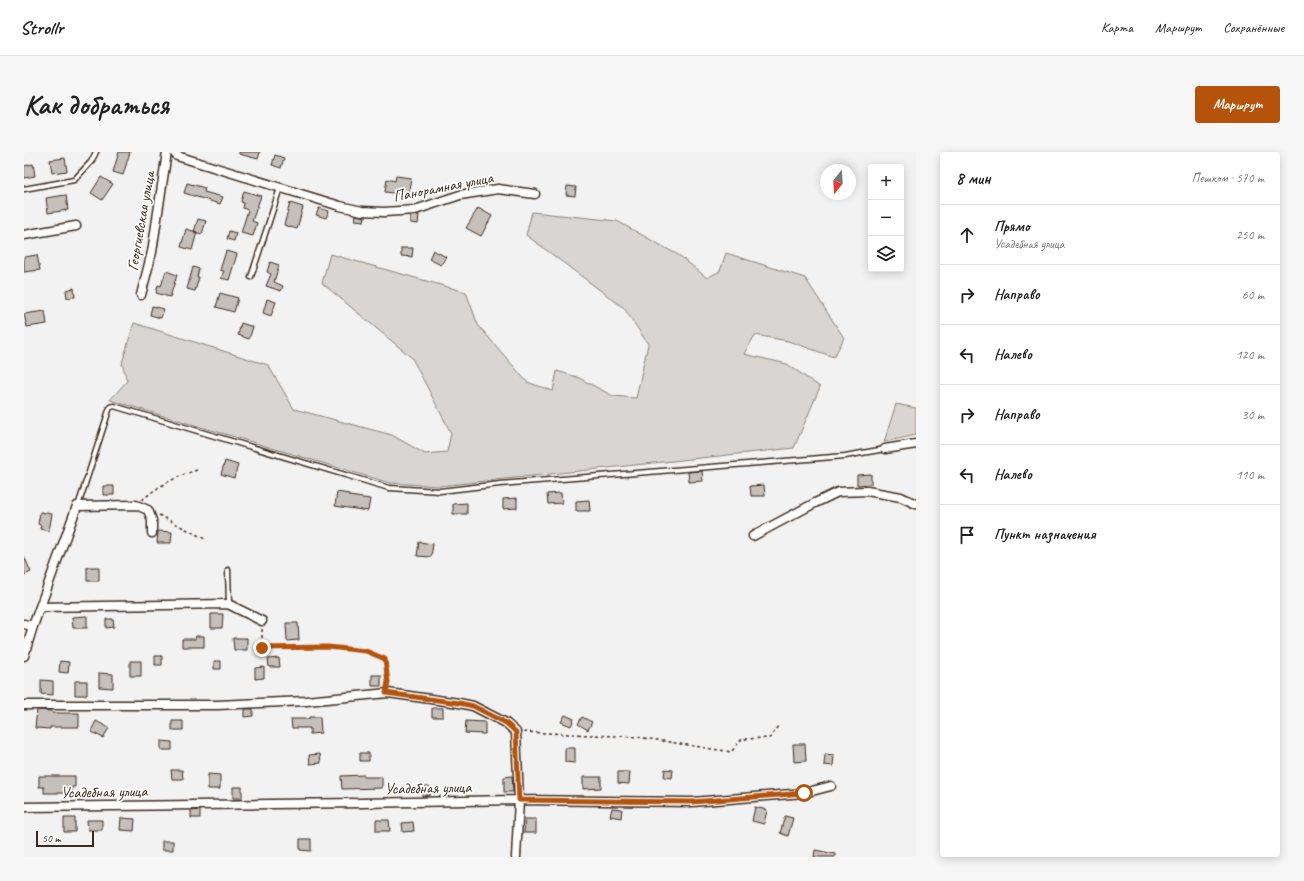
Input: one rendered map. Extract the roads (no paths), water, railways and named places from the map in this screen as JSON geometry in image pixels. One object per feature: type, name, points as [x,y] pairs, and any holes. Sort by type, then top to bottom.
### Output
[{"type":"street","name":"Георгиевская улица","points":[[140,295],[152,252],[167,152]]},
{"type":"street","name":"Панорамная улица","points":[[174,152],[177,156],[340,206],[362,211],[384,212],[415,210],[460,196],[498,189],[535,194]]},
{"type":"street","points":[[24,235],[76,226]]},
{"type":"street","points":[[885,449],[916,444]]},
{"type":"street","points":[[753,536],[838,492],[867,491],[901,497],[916,504]]},
{"type":"street","points":[[24,656],[33,626],[78,506],[136,505],[148,510],[152,520],[152,532]]},
{"type":"street","points":[[41,607],[230,604],[262,621]]},
{"type":"street","points":[[24,624],[33,626]]},
{"type":"street","points":[[24,705],[217,705],[306,701],[386,693],[473,706],[506,723],[516,732],[519,800],[516,857]]},
{"type":"street","name":"Усадебная улица","points":[[24,807],[519,800],[692,802],[804,793],[831,786]]},
{"type":"lane","points":[[24,189],[74,180],[91,162],[96,152]]},
{"type":"lane","points":[[251,277],[280,188]]},
{"type":"lane","points":[[78,506],[110,408],[114,406],[389,488],[440,491],[500,484],[845,456],[885,449]]},
{"type":"lane","points":[[228,570],[230,604]]}]
